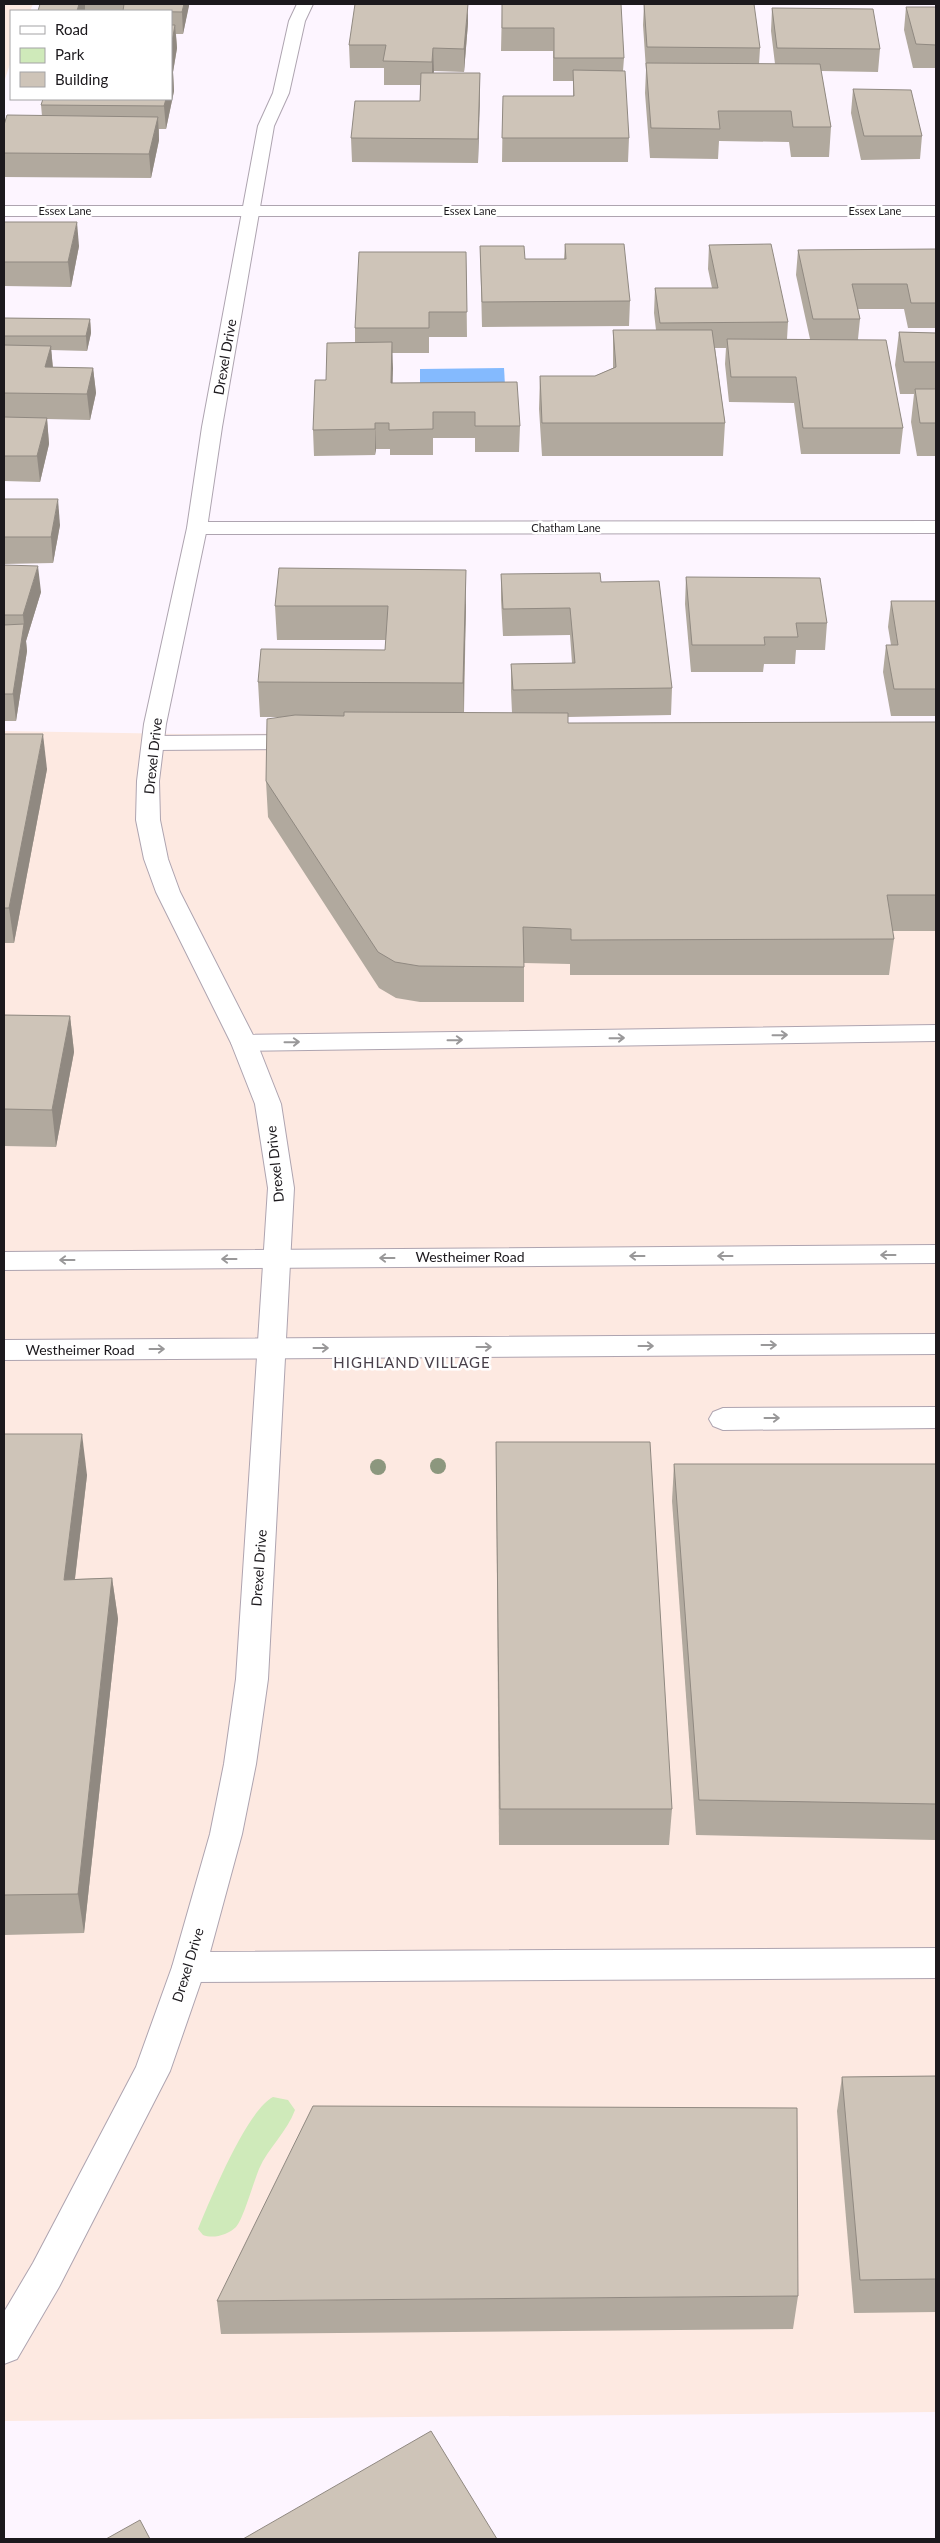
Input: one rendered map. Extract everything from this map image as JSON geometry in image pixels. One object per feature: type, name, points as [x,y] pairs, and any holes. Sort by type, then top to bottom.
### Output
[{"type":"street","name":"Drexel Drive","points":[[4,2346],[46,2275],[152,2071],[188,1967],[226,1834],[240,1764],[252,1679],[278,1259],[280,1188],[268,1104],[244,1043],[168,892],[156,859],[148,820],[148,781],[155,724],[197,528],[212,427],[266,126],[281,92],[297,21],[305,4]]},
{"type":"street","name":"Essex Lane","points":[[4,210],[936,211]]},
{"type":"street","name":"Chatham Lane","points":[[197,528],[936,528]]},
{"type":"street","points":[[154,743],[322,742]]},
{"type":"street","points":[[244,1043],[936,1033]]},
{"type":"street","name":"Westheimer Road","points":[[4,1261],[936,1254]]},
{"type":"street","name":"Westheimer Road","points":[[4,1350],[936,1344]]},
{"type":"street","points":[[724,1419],[936,1417]]},
{"type":"street","points":[[188,1967],[936,1964]]},
{"type":"shaded area","points":[[4,4],[33,4],[30,10],[10,10],[10,64],[4,82]]},
{"type":"shaded area","points":[[4,731],[182,734],[936,731],[936,2412],[4,2421]]},
{"type":"green space","points":[[273,2097],[288,2100],[295,2110],[292,2118],[259,2169],[239,2223],[233,2230],[225,2234],[211,2237],[203,2235],[198,2229],[230,2157],[252,2119],[263,2105]]},
{"type":"water","points":[[504,368],[505,385],[420,385],[420,369]]},
{"type":"building","points":[[40,4],[79,4],[77,10],[38,10]]},
{"type":"building","points":[[124,4],[184,4],[182,12],[172,12],[172,10],[123,10]]},
{"type":"building","points":[[355,4],[468,4],[464,49],[433,48],[432,62],[383,61],[386,45],[349,45]]},
{"type":"building","points":[[502,4],[621,4],[624,58],[554,58],[554,28],[502,28]]},
{"type":"building","points":[[644,4],[754,4],[760,48],[647,47]]},
{"type":"building","points":[[906,7],[936,7],[936,45],[916,44]]},
{"type":"building","points":[[772,8],[873,9],[880,49],[777,48]]},
{"type":"building","points":[[172,25],[175,25],[172,42]]},
{"type":"building","points":[[646,63],[820,64],[831,127],[793,127],[791,111],[718,111],[720,129],[651,128]]},
{"type":"building","points":[[573,70],[625,71],[629,138],[502,138],[503,96],[574,96]]},
{"type":"building","points":[[421,73],[480,73],[478,139],[351,138],[355,101],[420,101]]},
{"type":"building","points":[[853,89],[911,90],[922,136],[864,136]]},
{"type":"building","points":[[43,100],[166,100],[164,106],[41,105]]},
{"type":"building","points":[[7,115],[158,117],[149,154],[4,153],[4,125]]},
{"type":"building","points":[[4,222],[77,222],[68,262],[4,262]]},
{"type":"building","points":[[565,244],[624,244],[630,301],[482,302],[480,246],[524,246],[525,259],[566,259]]},
{"type":"building","points":[[771,244],[788,322],[660,323],[655,288],[718,288],[709,245]]},
{"type":"building","points":[[936,249],[936,303],[911,303],[907,284],[852,284],[860,319],[813,319],[798,250]]},
{"type":"building","points":[[359,252],[466,252],[467,312],[429,312],[429,328],[355,328]]},
{"type":"building","points":[[4,318],[90,319],[86,336],[4,336]]},
{"type":"building","points":[[613,330],[712,330],[725,423],[542,423],[540,376],[595,376],[616,367]]},
{"type":"building","points":[[899,332],[936,333],[936,362],[904,362]]},
{"type":"building","points":[[727,339],[886,340],[903,428],[803,428],[796,377],[731,377]]},
{"type":"building","points":[[392,342],[391,383],[517,382],[520,426],[475,426],[475,412],[433,412],[433,429],[389,430],[389,423],[375,423],[375,429],[313,430],[315,380],[326,380],[327,343]]},
{"type":"building","points":[[4,345],[51,346],[45,367],[93,368],[87,394],[4,393]]},
{"type":"building","points":[[915,389],[936,389],[936,423],[920,423]]},
{"type":"building","points":[[4,417],[47,418],[37,456],[4,456]]},
{"type":"building","points":[[4,499],[58,499],[51,537],[4,537]]},
{"type":"building","points":[[4,565],[38,566],[23,615],[4,615]]},
{"type":"building","points":[[279,568],[466,570],[463,683],[258,682],[261,649],[385,650],[388,606],[275,606]]},
{"type":"building","points":[[600,573],[601,582],[659,581],[672,688],[513,690],[511,664],[575,663],[570,608],[503,609],[501,574]]},
{"type":"building","points":[[686,577],[820,578],[827,623],[796,623],[798,637],[764,637],[765,645],[692,645]]},
{"type":"building","points":[[891,601],[936,601],[936,689],[894,689],[886,645],[898,645]]},
{"type":"building","points":[[24,624],[13,694],[4,694],[4,625]]},
{"type":"building","points":[[344,712],[568,713],[568,723],[936,722],[936,895],[887,895],[894,939],[571,940],[571,929],[523,927],[524,967],[419,966],[395,962],[378,952],[266,781],[267,719],[295,715],[344,716]]},
{"type":"building","points":[[4,734],[43,734],[9,908],[4,908]]},
{"type":"building","points":[[4,1015],[70,1016],[52,1110],[4,1109]]},
{"type":"building","points":[[4,1434],[82,1434],[64,1580],[112,1578],[78,1894],[4,1895]]},
{"type":"building","points":[[496,1442],[650,1442],[672,1809],[500,1809]]},
{"type":"building","points":[[674,1464],[936,1464],[936,1804],[699,1800]]},
{"type":"building","points":[[936,2076],[936,2279],[860,2280],[842,2077]]},
{"type":"building","points":[[313,2106],[797,2108],[798,2296],[217,2301]]},
{"type":"building","points":[[431,2431],[497,2539],[243,2539]]},
{"type":"building","points":[[140,2520],[150,2539],[106,2539]]},
{"type":"district","name":"HIGHLAND VILLAGE","points":[[412,1363]]}]
